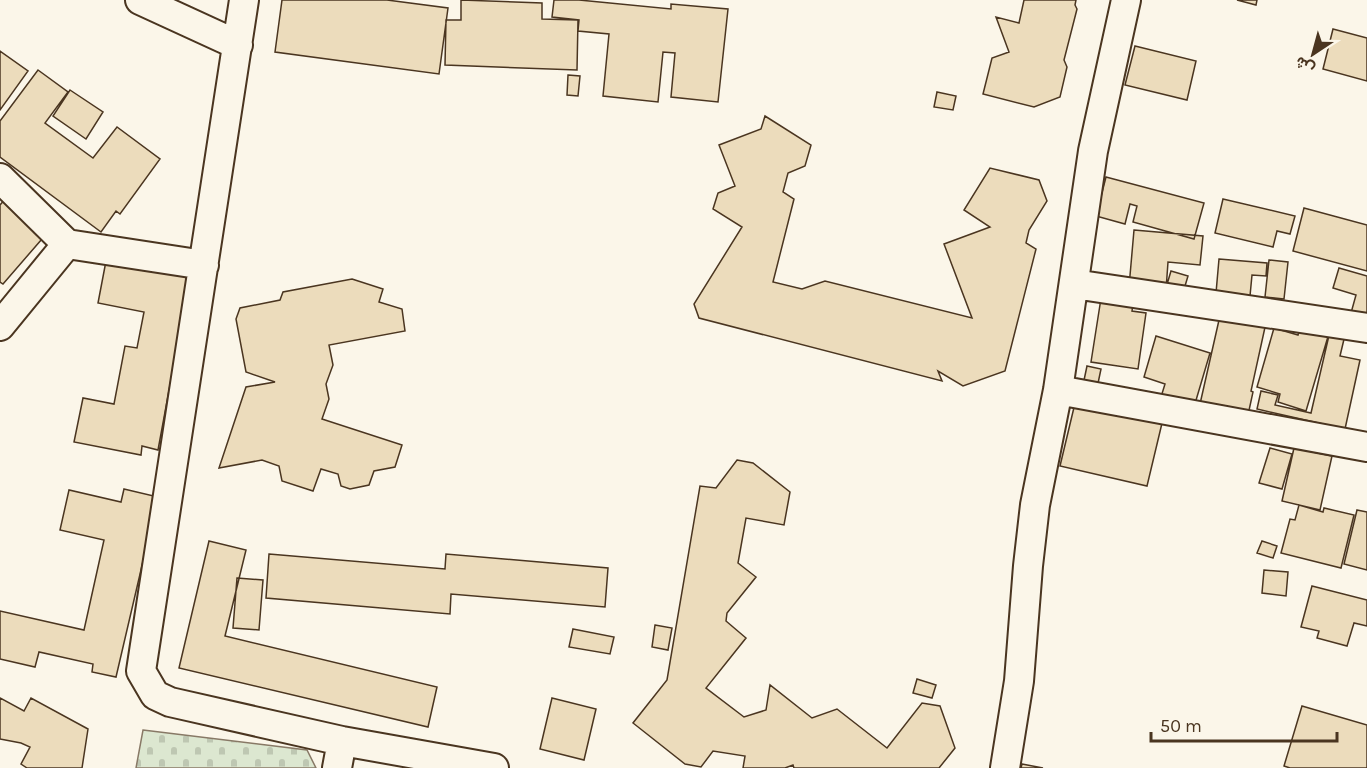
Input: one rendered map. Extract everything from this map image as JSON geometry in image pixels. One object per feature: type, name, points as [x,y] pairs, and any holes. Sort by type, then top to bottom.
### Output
[{"type":"street","points":[[140,0],[238,45]]},
{"type":"street","points":[[244,0],[141,671],[155,695],[170,702],[340,754],[494,768]]},
{"type":"street","points":[[1005,768],[1019,681],[1035,505],[1058,390],[1093,151],[1126,0]]},
{"type":"street","points":[[0,178],[67,244],[204,265]]},
{"type":"street","points":[[0,326],[67,244]]},
{"type":"street","points":[[1074,284],[1367,328]]},
{"type":"street","points":[[1058,390],[1367,447]]},
{"type":"green space","points":[[143,730],[307,750],[316,768],[136,768]]},
{"type":"building","points":[[282,0],[387,0],[448,8],[439,74],[275,52]]},
{"type":"building","points":[[461,0],[542,3],[542,19],[578,20],[577,70],[445,65],[446,20],[461,20]]},
{"type":"building","points":[[554,0],[579,0],[671,9],[671,4],[728,9],[718,102],[671,97],[675,53],[663,52],[658,102],[603,96],[609,34],[578,31],[579,20],[552,17]]},
{"type":"building","points":[[1024,0],[1076,0],[1077,9],[1064,60],[1067,67],[1060,97],[1034,107],[983,94],[992,58],[1009,52],[996,17],[1019,23]]},
{"type":"building","points":[[1237,0],[1257,0],[1256,5]]},
{"type":"building","points":[[1333,29],[1367,38],[1367,81],[1323,69]]},
{"type":"building","points":[[1135,46],[1196,61],[1187,100],[1125,85]]},
{"type":"building","points":[[0,51],[28,71],[0,110]]},
{"type":"building","points":[[38,70],[68,92],[45,123],[93,158],[117,127],[160,159],[120,214],[116,211],[101,232],[0,157],[0,121]]},
{"type":"building","points":[[568,75],[580,76],[578,96],[567,95]]},
{"type":"building","points":[[70,90],[103,112],[86,139],[53,116]]},
{"type":"building","points":[[937,92],[956,96],[953,110],[934,107]]},
{"type":"building","points":[[765,116],[811,145],[805,166],[788,173],[783,192],[794,199],[773,282],[802,289],[825,281],[972,318],[944,244],[990,227],[964,210],[990,168],[1039,180],[1047,201],[1029,230],[1026,243],[1036,249],[1005,371],[963,386],[938,371],[942,381],[699,318],[694,304],[742,227],[713,209],[718,193],[735,186],[719,145],[761,129]]},
{"type":"building","points":[[1106,177],[1204,203],[1194,239],[1133,222],[1137,206],[1130,204],[1125,224],[1096,216]]},
{"type":"building","points":[[7,197],[48,232],[3,284],[0,282],[0,205]]},
{"type":"building","points":[[1223,199],[1295,216],[1290,234],[1277,231],[1273,247],[1215,233]]},
{"type":"building","points":[[1304,208],[1367,225],[1367,271],[1293,251]]},
{"type":"building","points":[[1134,230],[1203,236],[1200,265],[1168,262],[1166,290],[1129,287]]},
{"type":"building","points":[[1219,259],[1267,263],[1266,276],[1252,275],[1250,296],[1216,293]]},
{"type":"building","points":[[1269,260],[1288,262],[1284,299],[1265,297]]},
{"type":"building","points":[[106,261],[190,277],[158,450],[142,446],[141,455],[74,442],[83,398],[114,404],[125,346],[137,348],[144,312],[98,303]]},
{"type":"building","points":[[1339,268],[1367,276],[1367,318],[1351,313],[1356,295],[1333,288]]},
{"type":"building","points":[[1171,271],[1188,276],[1182,296],[1165,291]]},
{"type":"building","points":[[352,279],[383,289],[379,302],[402,309],[405,331],[329,345],[333,365],[326,384],[329,399],[322,419],[402,445],[395,467],[374,471],[369,485],[350,489],[341,486],[338,474],[321,469],[313,491],[282,481],[279,466],[262,460],[219,468],[246,387],[275,382],[246,372],[236,319],[240,308],[280,300],[283,292]]},
{"type":"building","points":[[1102,292],[1134,297],[1132,311],[1146,313],[1138,369],[1091,362]]},
{"type":"building","points":[[1224,298],[1269,309],[1248,415],[1200,404]]},
{"type":"building","points":[[1304,315],[1332,323],[1306,411],[1278,402],[1280,394],[1257,387],[1274,328],[1298,335]]},
{"type":"building","points":[[1330,331],[1345,335],[1340,356],[1360,360],[1345,429],[1257,409],[1261,391],[1278,395],[1275,405],[1311,413]]},
{"type":"building","points":[[1156,336],[1210,353],[1194,407],[1161,397],[1165,384],[1144,377]]},
{"type":"building","points":[[1087,366],[1101,369],[1097,388],[1083,385]]},
{"type":"building","points":[[1076,399],[1163,419],[1147,486],[1060,466]]},
{"type":"building","points":[[1270,448],[1292,454],[1282,489],[1259,483]]},
{"type":"building","points":[[1294,448],[1332,456],[1320,510],[1282,501]]},
{"type":"building","points":[[737,460],[753,463],[790,492],[784,525],[746,518],[738,563],[756,577],[727,613],[726,621],[746,638],[706,688],[744,717],[766,710],[770,685],[812,718],[837,709],[887,748],[922,703],[940,706],[955,748],[939,768],[794,768],[793,765],[785,768],[743,768],[745,756],[713,751],[701,767],[685,764],[633,723],[667,680],[700,486],[716,488]]},
{"type":"building","points":[[124,489],[158,497],[116,677],[92,672],[93,664],[39,652],[35,667],[0,659],[0,611],[84,630],[104,540],[60,530],[69,490],[121,502]]},
{"type":"building","points":[[1299,505],[1323,512],[1324,508],[1354,515],[1341,568],[1281,553],[1290,519],[1295,520]]},
{"type":"building","points":[[1357,510],[1367,512],[1367,570],[1344,564]]},
{"type":"building","points":[[209,541],[246,550],[225,636],[437,687],[428,727],[179,668]]},
{"type":"building","points":[[1262,541],[1277,546],[1273,558],[1257,553]]},
{"type":"building","points":[[269,554],[445,569],[446,554],[608,568],[605,607],[451,594],[450,614],[266,598]]},
{"type":"building","points":[[1264,570],[1288,572],[1286,596],[1262,593]]},
{"type":"building","points":[[237,578],[263,580],[259,630],[233,628]]},
{"type":"building","points":[[1312,586],[1367,600],[1367,626],[1354,623],[1347,646],[1317,638],[1319,631],[1301,627]]},
{"type":"building","points":[[655,625],[672,628],[668,650],[652,647]]},
{"type":"building","points":[[573,629],[614,637],[610,654],[569,647]]},
{"type":"building","points":[[917,679],[936,685],[932,698],[913,693]]},
{"type":"building","points":[[0,698],[24,711],[31,698],[88,729],[82,768],[27,768],[21,764],[30,747],[0,739]]},
{"type":"building","points":[[552,698],[596,709],[584,760],[540,749]]},
{"type":"building","points":[[1302,706],[1367,725],[1367,768],[1290,768],[1284,766]]},
{"type":"building","points":[[1022,764],[1043,768],[1021,768]]}]
